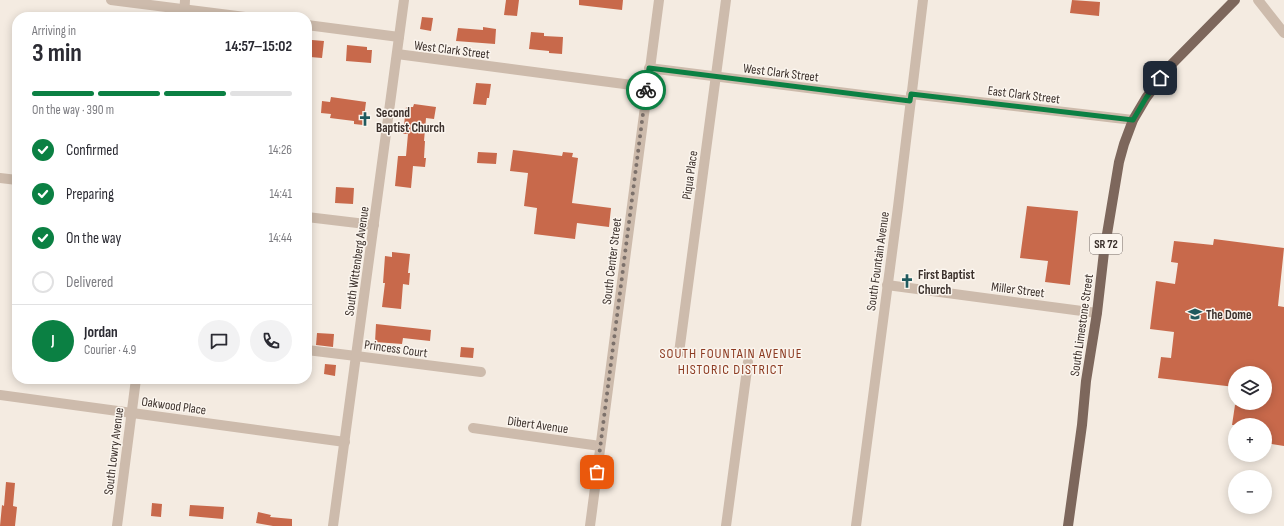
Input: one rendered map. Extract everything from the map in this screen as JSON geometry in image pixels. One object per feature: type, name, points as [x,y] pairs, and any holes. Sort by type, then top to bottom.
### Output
[{"type":"main road","name":"South Limestone Street","points":[[1068,526],[1104,252],[1119,162],[1133,120],[1146,98],[1173,62],[1235,0]]},
{"type":"street","points":[[111,0],[207,12]]},
{"type":"street","name":"South Wittenberg Avenue","points":[[333,526],[404,0]]},
{"type":"street","name":"South Center Street","points":[[590,526],[659,0]]},
{"type":"street","name":"Piqua Place","points":[[679,353],[726,0]]},
{"type":"street","name":"South Fountain Avenue","points":[[856,526],[923,0]]},
{"type":"street","points":[[1258,0],[1284,33]]},
{"type":"street","name":"West Clark Street","points":[[312,26],[399,37]]},
{"type":"street","name":"West Clark Street","points":[[396,54],[647,87]]},
{"type":"street","name":"West Clark Street","points":[[649,68],[911,97]]},
{"type":"street","name":"East Clark Street","points":[[911,97],[1133,120]]},
{"type":"street","points":[[0,178],[12,179]]},
{"type":"street","points":[[312,218],[374,225]]},
{"type":"street","name":"Miller Street","points":[[887,285],[1097,313]]},
{"type":"street","name":"Princess Court","points":[[312,351],[481,372]]},
{"type":"street","points":[[726,526],[748,362]]},
{"type":"street","name":"South Lowry Avenue","points":[[117,526],[135,384]]},
{"type":"street","name":"Oakwood Place","points":[[0,395],[345,442]]},
{"type":"street","name":"Dibert Avenue","points":[[473,428],[600,446]]},
{"type":"building","points":[[506,0],[519,0],[517,16],[504,15]]},
{"type":"building","points":[[579,0],[623,0],[622,10],[579,5]]},
{"type":"building","points":[[1072,0],[1100,2],[1099,16],[1070,13]]},
{"type":"building","points":[[422,17],[433,18],[431,31],[420,29]]},
{"type":"building","points":[[483,27],[496,29],[495,44],[456,41],[458,28],[483,30]]},
{"type":"building","points":[[531,32],[544,33],[544,36],[563,37],[562,54],[529,49]]},
{"type":"building","points":[[312,40],[324,41],[322,58],[312,57]]},
{"type":"building","points":[[347,45],[367,47],[367,50],[372,50],[371,63],[346,61]]},
{"type":"building","points":[[476,83],[491,84],[489,98],[487,98],[486,105],[473,104]]},
{"type":"building","points":[[331,97],[366,102],[363,125],[354,124],[354,121],[330,118],[331,114],[321,113],[322,101],[330,102]]},
{"type":"building","points":[[414,104],[436,107],[434,119],[426,118],[424,141],[424,158],[426,158],[425,167],[413,166],[411,188],[395,186],[398,156],[406,156],[408,134],[403,134],[406,107],[413,107]]},
{"type":"building","points":[[513,150],[562,156],[563,152],[573,153],[572,157],[578,158],[572,203],[611,208],[609,227],[577,223],[575,239],[534,234],[537,208],[524,206],[528,173],[510,171]]},
{"type":"building","points":[[478,152],[497,153],[496,164],[477,163]]},
{"type":"building","points":[[336,187],[354,188],[353,204],[335,203]]},
{"type":"building","points":[[1027,206],[1078,211],[1070,285],[1045,282],[1048,261],[1020,258]]},
{"type":"building","points":[[1214,239],[1284,248],[1278,306],[1284,307],[1284,446],[1272,444],[1272,418],[1233,418],[1234,410],[1272,410],[1272,366],[1228,366],[1228,386],[1158,378],[1161,357],[1171,358],[1174,332],[1150,329],[1156,281],[1175,284],[1178,263],[1171,262],[1174,241],[1213,245]]},
{"type":"building","points":[[392,252],[410,254],[408,273],[410,273],[409,285],[403,284],[401,309],[382,307],[385,283],[383,283],[385,256],[392,257]]},
{"type":"building","points":[[376,324],[431,330],[430,341],[403,338],[402,344],[375,342]]},
{"type":"building","points":[[317,333],[334,334],[333,347],[316,345]]},
{"type":"building","points":[[461,347],[474,348],[473,358],[460,357]]},
{"type":"building","points":[[325,364],[336,365],[335,376],[324,374]]},
{"type":"building","points":[[6,482],[15,483],[13,506],[17,507],[15,526],[0,526],[2,505],[4,506]]},
{"type":"building","points":[[152,503],[162,504],[161,517],[151,516]]},
{"type":"building","points":[[190,505],[224,507],[223,519],[189,516]]},
{"type":"building","points":[[258,512],[271,515],[270,517],[292,519],[292,526],[273,526],[256,523]]},
{"type":"way so far","points":[[597,472],[646,90]]},
{"type":"place","name":"Second Baptist Church","points":[[365,119]]},
{"type":"place","name":"First Baptist Church","points":[[907,281]]},
{"type":"place","name":"The Dome","points":[[1195,314]]},
{"type":"district","name":"SOUTH FOUNTAIN AVENUE HISTORIC DISTRICT","points":[[731,362]]},
{"type":"route","points":[[646,90],[649,68],[910,101],[911,94],[1133,120],[1160,78]]}]
